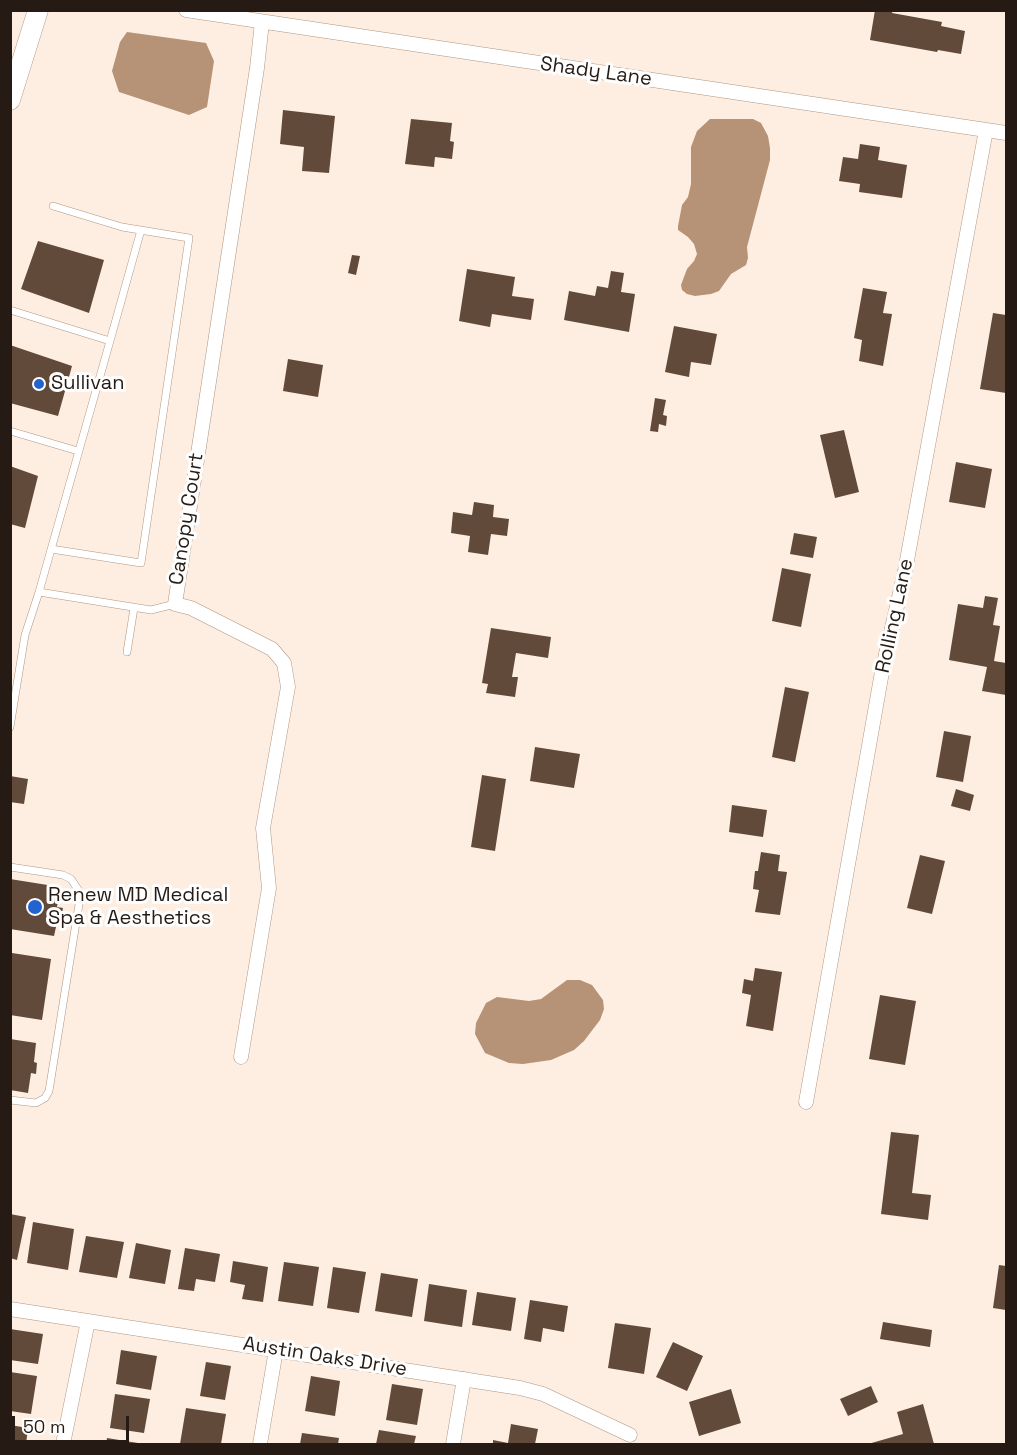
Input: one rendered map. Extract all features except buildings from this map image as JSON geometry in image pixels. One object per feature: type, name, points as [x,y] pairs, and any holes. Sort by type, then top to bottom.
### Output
[{"type":"main road","points":[[10,100],[38,10]]},
{"type":"street","name":"Shady Lane","points":[[186,10],[1006,133]]},
{"type":"street","name":"Canopy Court","points":[[241,1057],[268,888],[263,828],[288,687],[284,663],[272,649],[191,608],[175,604],[262,22]]},
{"type":"street","name":"Rolling Lane","points":[[806,1102],[882,672],[905,572],[986,130]]},
{"type":"street","name":"Austin Oaks Drive","points":[[10,1309],[520,1388],[543,1394],[630,1435]]},
{"type":"street","points":[[63,1444],[88,1321]]},
{"type":"street","points":[[260,1444],[276,1350]]},
{"type":"street","points":[[453,1444],[464,1378]]},
{"type":"lane","points":[[51,549],[141,563],[189,238],[122,227],[53,206]]},
{"type":"lane","points":[[10,727],[25,635],[141,230]]},
{"type":"lane","points":[[10,310],[110,341]]},
{"type":"lane","points":[[10,431],[78,450]]},
{"type":"lane","points":[[39,592],[151,610],[175,604]]},
{"type":"lane","points":[[127,651],[134,608]]},
{"type":"lane","points":[[10,867],[63,875],[71,879],[79,891],[80,898],[48,1091],[45,1098],[36,1103],[10,1100]]},
{"type":"shaded area","points":[[127,32],[206,43],[214,61],[207,107],[189,115],[119,92],[112,71],[120,42]]},
{"type":"shaded area","points":[[710,119],[753,119],[761,123],[768,136],[770,160],[747,247],[746,265],[731,274],[719,291],[695,296],[687,294],[682,290],[681,285],[687,269],[697,254],[694,244],[678,230],[678,226],[682,205],[688,197],[691,184],[691,147],[697,131]]},
{"type":"shaded area","points":[[567,980],[580,980],[592,985],[603,1000],[604,1009],[600,1020],[574,1050],[551,1060],[523,1064],[509,1063],[485,1053],[475,1034],[476,1023],[486,1003],[497,997],[529,1001],[541,999]]},
{"type":"place","name":"Sullivan","points":[[39,384]]},
{"type":"place","name":"Renew MD Medical Spa & Aesthetics","points":[[35,907]]}]
